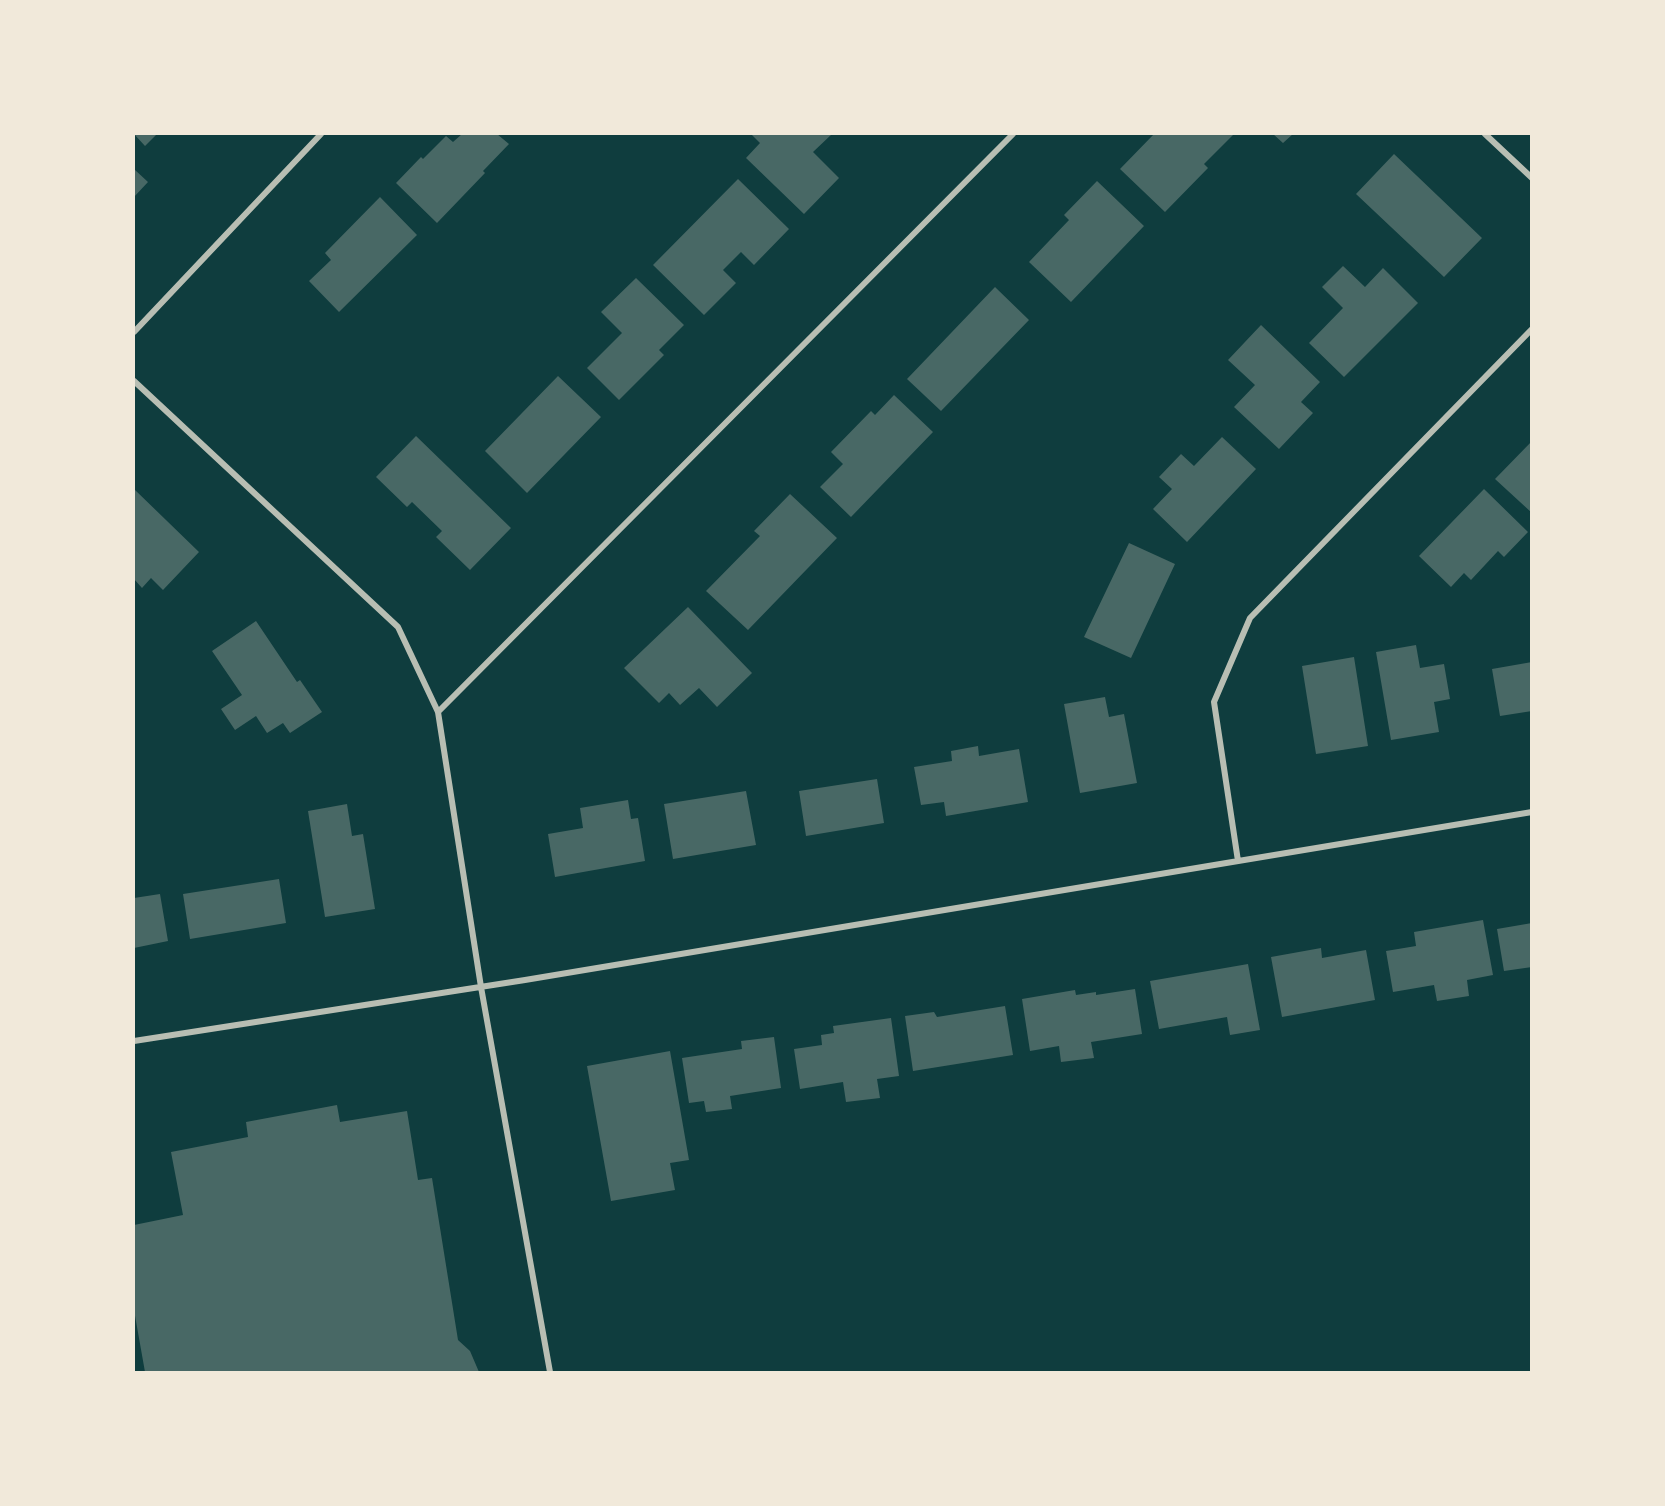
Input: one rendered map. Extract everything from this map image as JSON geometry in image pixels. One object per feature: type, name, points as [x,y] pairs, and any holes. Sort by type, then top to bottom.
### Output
[{"type":"street","points":[[134,332],[321,134]]},
{"type":"street","points":[[438,712],[1013,134]]},
{"type":"street","points":[[1485,134],[1532,178]]},
{"type":"street","points":[[1238,861],[1214,702],[1250,618],[1532,329]]},
{"type":"street","points":[[134,381],[398,627],[438,712],[481,987],[550,1372]]},
{"type":"street","points":[[134,1041],[481,987],[1532,812]]},
{"type":"building","points":[[134,134],[157,134],[145,146]]},
{"type":"building","points":[[462,134],[497,134],[509,144],[437,223],[396,183],[421,157],[423,159],[446,136],[453,142]]},
{"type":"building","points":[[751,134],[832,134],[813,152],[839,178],[804,214],[746,158],[760,143]]},
{"type":"building","points":[[1154,134],[1234,134],[1204,164],[1208,168],[1165,212],[1120,169]]},
{"type":"building","points":[[1273,134],[1293,134],[1283,143]]},
{"type":"building","points":[[1394,154],[1482,238],[1444,277],[1356,194]]},
{"type":"building","points":[[134,169],[148,182],[134,197]]},
{"type":"building","points":[[738,179],[789,229],[754,265],[741,252],[723,270],[736,283],[704,315],[653,265]]},
{"type":"building","points":[[1097,181],[1144,226],[1071,302],[1029,262],[1069,220],[1064,215]]},
{"type":"building","points":[[380,197],[417,235],[339,312],[309,281],[331,260],[325,253]]},
{"type":"building","points":[[1343,266],[1365,287],[1383,268],[1418,303],[1344,377],[1309,343],[1343,308],[1322,287]]},
{"type":"building","points":[[636,278],[684,325],[659,350],[664,355],[619,400],[587,368],[622,333],[601,312]]},
{"type":"building","points":[[995,287],[1029,320],[941,411],[907,379]]},
{"type":"building","points":[[1261,325],[1320,382],[1301,402],[1313,413],[1279,449],[1234,407],[1255,385],[1228,360]]},
{"type":"building","points":[[558,376],[601,417],[527,493],[485,451]]},
{"type":"building","points":[[894,395],[933,432],[851,517],[820,487],[843,464],[831,452],[871,411],[875,415]]},
{"type":"building","points":[[416,436],[511,528],[470,570],[436,537],[442,531],[412,502],[407,507],[376,477]]},
{"type":"building","points":[[1222,437],[1256,469],[1187,542],[1153,509],[1172,489],[1159,477],[1181,454],[1194,466]]},
{"type":"building","points":[[1532,441],[1532,513],[1495,479]]},
{"type":"building","points":[[134,489],[199,552],[163,590],[151,578],[142,588],[134,579]]},
{"type":"building","points":[[1484,489],[1528,532],[1504,557],[1498,551],[1471,580],[1464,573],[1451,587],[1419,556]]},
{"type":"building","points":[[790,494],[837,538],[748,630],[706,591],[760,536],[754,531]]},
{"type":"building","points":[[1129,543],[1175,564],[1131,658],[1084,637]]},
{"type":"building","points":[[688,607],[752,673],[717,707],[699,688],[680,705],[669,693],[659,703],[624,668]]},
{"type":"building","points":[[256,621],[297,682],[300,680],[322,712],[290,733],[283,723],[267,733],[256,716],[235,730],[221,709],[242,695],[212,651]]},
{"type":"building","points":[[1416,645],[1420,668],[1444,664],[1450,699],[1434,702],[1439,732],[1391,740],[1376,652]]},
{"type":"building","points":[[1354,657],[1368,746],[1316,754],[1302,666]]},
{"type":"building","points":[[1532,662],[1532,711],[1500,716],[1492,669]]},
{"type":"building","points":[[1105,697],[1109,717],[1124,714],[1137,783],[1080,793],[1064,704]]},
{"type":"building","points":[[978,746],[979,756],[1019,749],[1028,802],[946,816],[944,802],[921,805],[914,767],[952,761],[951,751]]},
{"type":"building","points":[[877,779],[884,823],[806,836],[799,791]]},
{"type":"building","points":[[746,791],[756,845],[673,859],[664,804]]},
{"type":"building","points":[[628,800],[631,819],[638,818],[645,861],[555,877],[548,834],[583,828],[580,808]]},
{"type":"building","points":[[347,804],[352,836],[363,834],[375,909],[325,917],[308,811]]},
{"type":"building","points":[[279,879],[286,923],[190,939],[183,894]]},
{"type":"building","points":[[160,894],[168,941],[134,948],[134,898]]},
{"type":"building","points":[[1483,920],[1493,975],[1467,980],[1469,996],[1437,1001],[1434,985],[1393,992],[1386,951],[1416,946],[1414,932]]},
{"type":"building","points":[[1532,923],[1532,967],[1504,971],[1497,929]]},
{"type":"building","points":[[1321,948],[1322,958],[1366,950],[1375,1000],[1282,1017],[1271,957]]},
{"type":"building","points":[[1248,964],[1260,1030],[1230,1035],[1227,1017],[1159,1029],[1150,981]]},
{"type":"building","points":[[1135,989],[1142,1034],[1091,1042],[1094,1058],[1061,1062],[1059,1046],[1030,1051],[1022,999],[1075,990],[1076,995],[1096,992],[1096,995]]},
{"type":"building","points":[[1005,1006],[1013,1055],[913,1071],[905,1016],[934,1012],[937,1017]]},
{"type":"building","points":[[891,1018],[899,1076],[877,1079],[880,1098],[846,1102],[843,1082],[800,1089],[794,1049],[822,1045],[821,1035],[834,1033],[833,1026]]},
{"type":"building","points":[[774,1037],[781,1088],[730,1096],[732,1109],[706,1112],[704,1101],[689,1103],[682,1058],[742,1049],[741,1041]]},
{"type":"building","points":[[670,1051],[689,1160],[670,1163],[675,1190],[611,1201],[587,1066]]},
{"type":"building","points":[[337,1105],[340,1122],[407,1111],[418,1180],[432,1178],[458,1340],[470,1351],[479,1372],[145,1372],[134,1310],[134,1225],[183,1215],[171,1152],[248,1137],[246,1122]]}]
